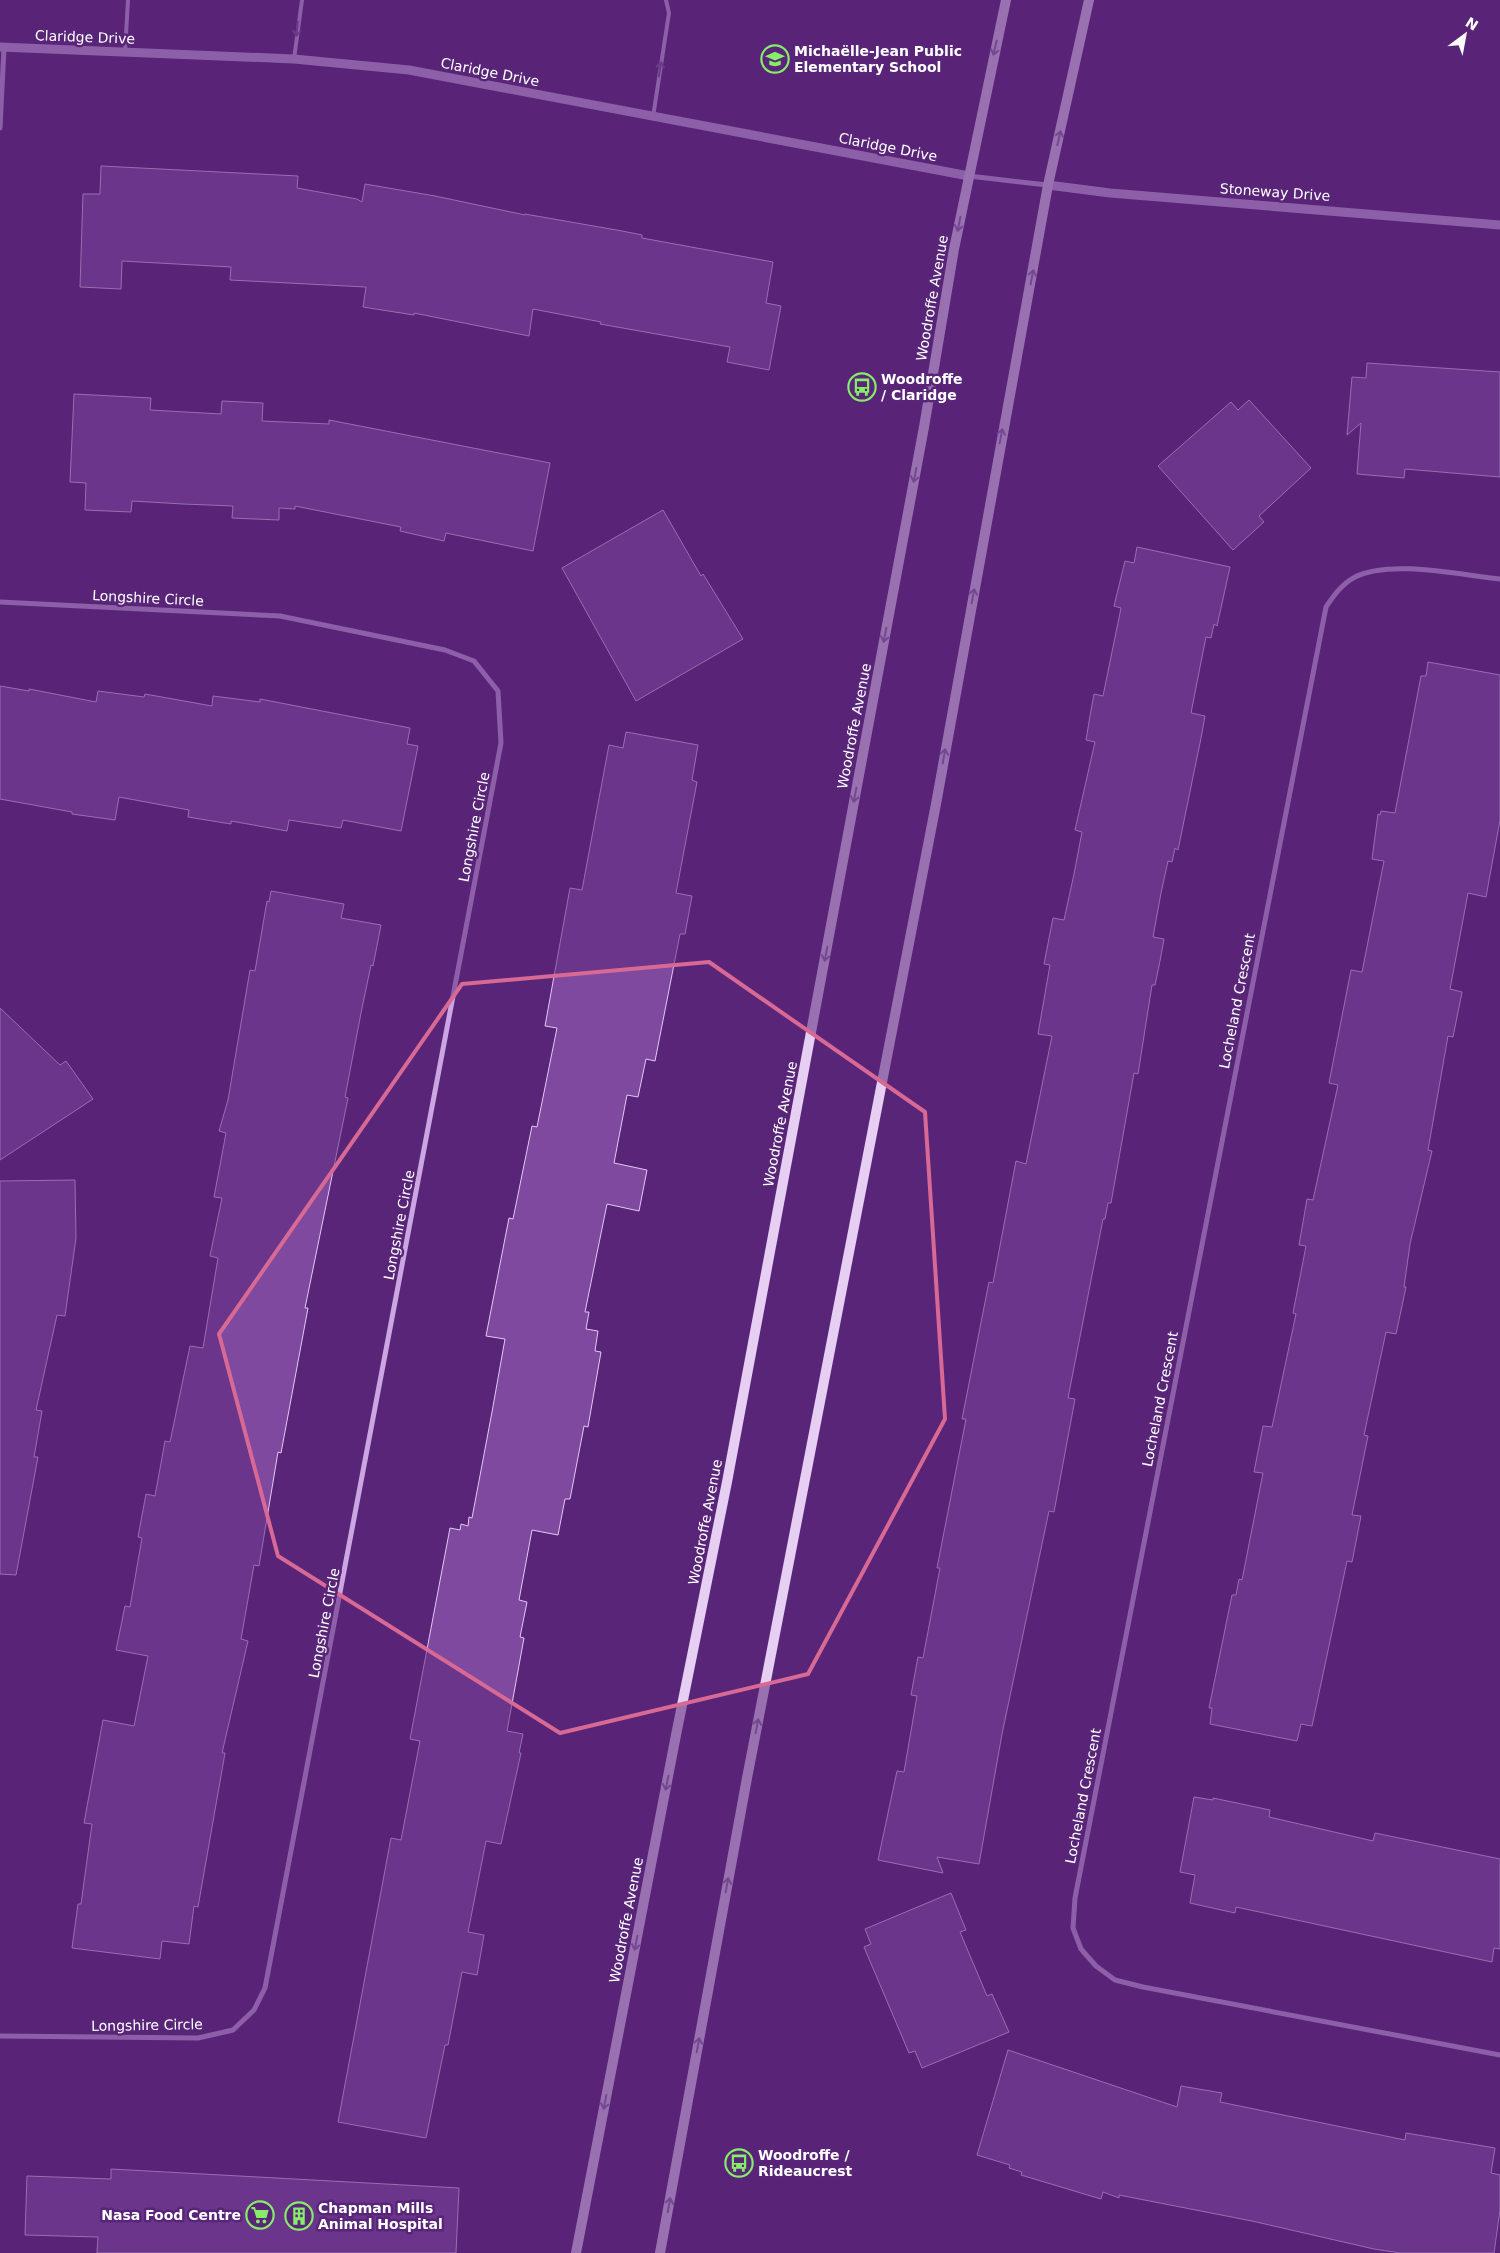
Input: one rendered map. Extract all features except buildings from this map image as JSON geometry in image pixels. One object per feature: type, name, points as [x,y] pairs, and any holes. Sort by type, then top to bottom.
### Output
[{"type":"main road","name":"Woodroffe Avenue","points":[[576,2253],[727,1482],[968,176],[1006,0]]},
{"type":"main road","points":[[660,2253],[747,1778],[936,804],[1048,185],[1089,0]]},
{"type":"street","name":"Claridge Drive","points":[[2,48],[294,59],[410,70],[968,176]]},
{"type":"street","points":[[0,128],[2,48]]},
{"type":"street","points":[[968,176],[1048,185]]},
{"type":"street","name":"Stoneway Drive","points":[[1048,185],[1110,193],[1500,225]]},
{"type":"street","name":"Locheland Crescent","points":[[1500,580],[1402,568],[1378,570],[1356,577],[1335,592],[1326,607],[1079,1879],[1073,1928],[1081,1949],[1096,1966],[1115,1980],[1143,1987],[1500,2055]]},
{"type":"street","name":"Longshire Circle","points":[[0,602],[280,616],[445,650],[474,661],[498,691],[501,742],[265,1988],[254,2010],[233,2030],[198,2038],[0,2036]]},
{"type":"lane","points":[[125,52],[128,0]]},
{"type":"lane","points":[[294,59],[302,0]]},
{"type":"lane","points":[[653,117],[669,13],[666,0]]},
{"type":"highlighted area","points":[[709,962],[925,1112],[945,1419],[808,1674],[560,1733],[278,1556],[219,1334],[462,984]]},
{"type":"place","name":"Michaëlle-Jean Public Elementary School","points":[[775,59]]},
{"type":"place","name":"Woodroffe / Claridge","points":[[862,387]]},
{"type":"place","name":"Woodroffe / Rideaucrest","points":[[739,2163]]},
{"type":"place","name":"Nasa Food Centre","points":[[260,2215]]},
{"type":"place","name":"Chapman Mills Animal Hospital","points":[[299,2216]]}]
